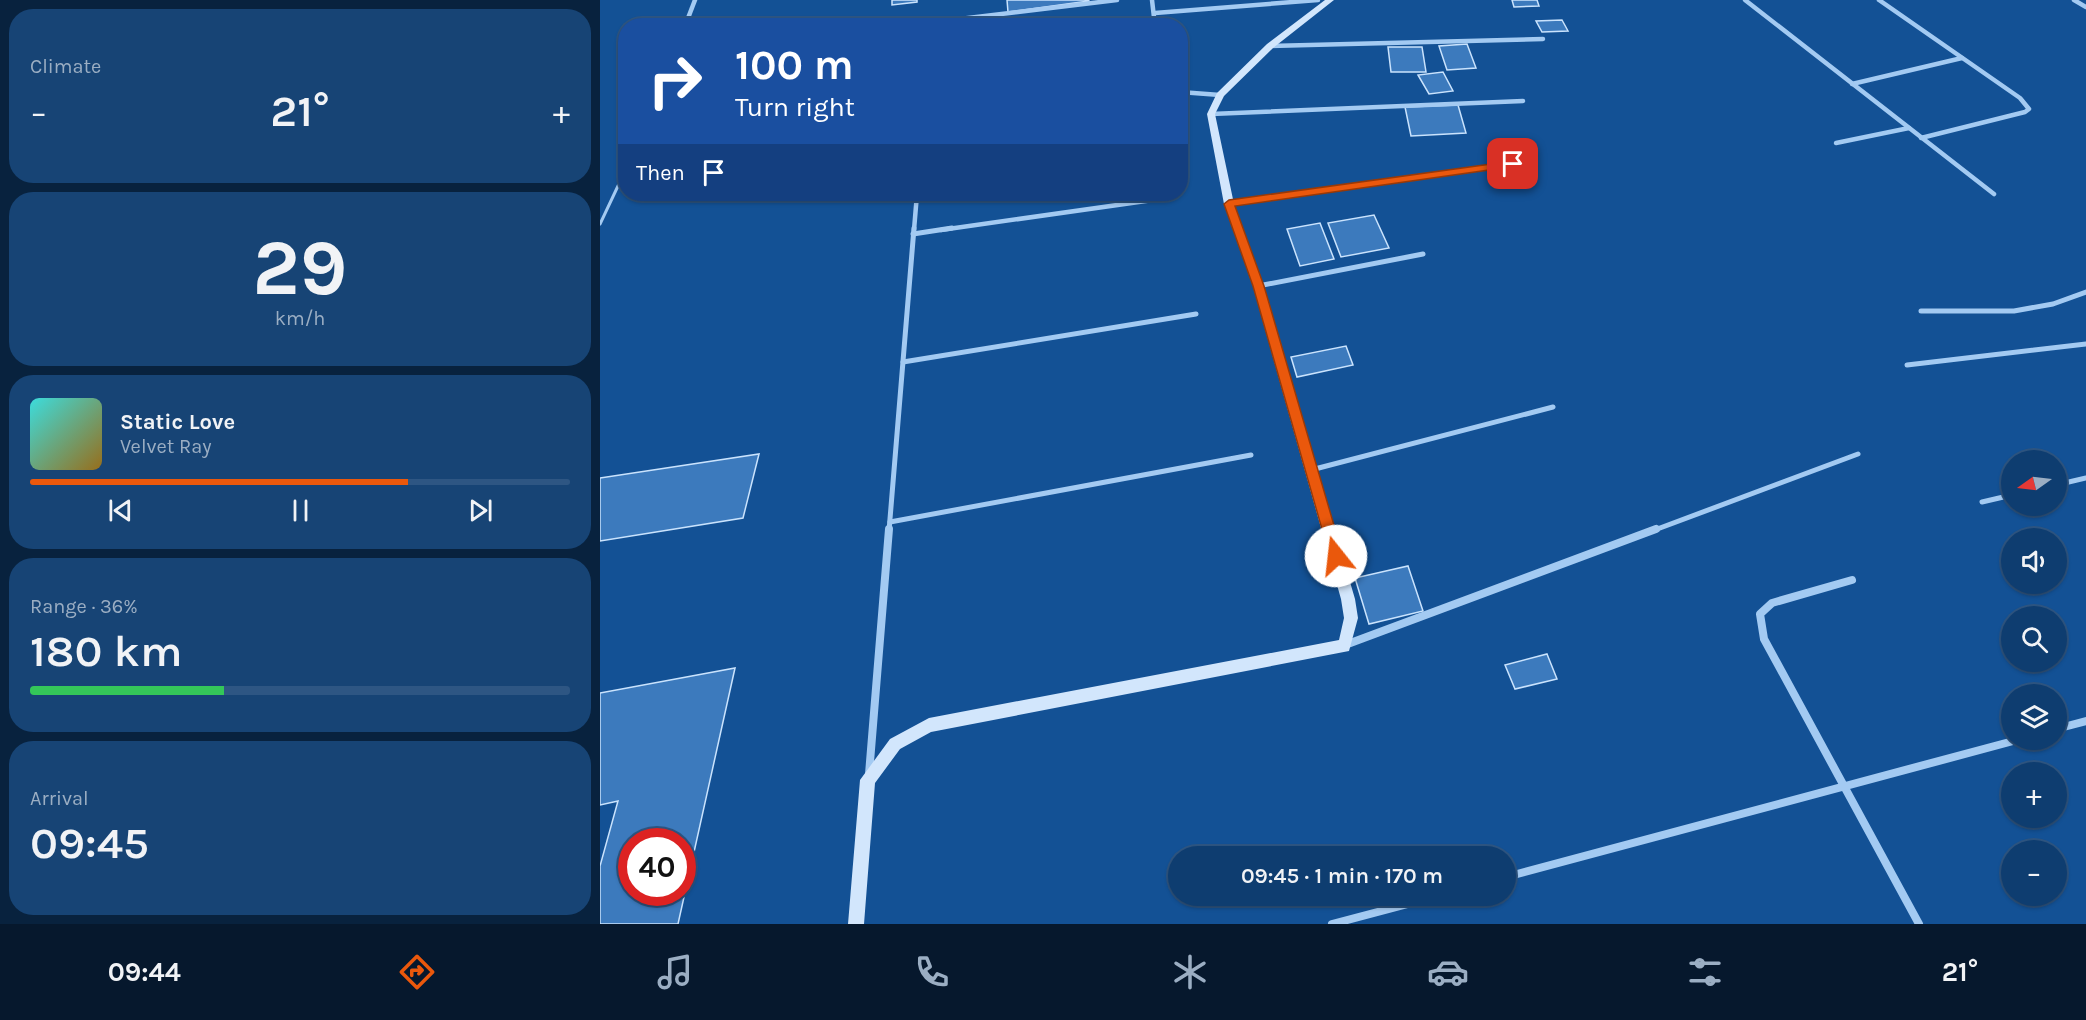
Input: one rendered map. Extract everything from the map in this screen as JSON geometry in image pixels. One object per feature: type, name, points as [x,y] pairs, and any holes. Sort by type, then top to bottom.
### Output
[{"type":"street","points":[[688,18],[695,0]]},
{"type":"street","points":[[967,18],[1117,0]]},
{"type":"street","points":[[1152,0],[1155,18]]},
{"type":"street","points":[[1155,13],[1318,0]]},
{"type":"street","points":[[1330,0],[1270,46],[1220,95],[1211,114],[1229,204],[1258,286],[1348,599],[1351,618],[1344,646]]},
{"type":"street","points":[[1744,0],[1994,194]]},
{"type":"street","points":[[1879,0],[2020,98],[2029,109],[2025,112],[1921,138]]},
{"type":"street","points":[[2074,0],[2086,7]]},
{"type":"street","points":[[1270,46],[1543,39]]},
{"type":"street","points":[[1852,84],[1962,58]]},
{"type":"street","points":[[1188,93],[1220,95]]},
{"type":"street","points":[[1211,114],[1523,101]]},
{"type":"street","points":[[1836,143],[1909,128]]},
{"type":"street","points":[[1229,204],[1513,164]]},
{"type":"street","points":[[856,924],[916,201]]},
{"type":"street","points":[[913,234],[1146,201]]},
{"type":"street","points":[[1258,286],[1423,254]]},
{"type":"street","points":[[1921,311],[2014,311],[2053,304],[2086,292]]},
{"type":"street","points":[[903,362],[1196,314]]},
{"type":"street","points":[[1907,365],[2086,344]]},
{"type":"street","points":[[1311,470],[1553,407]]},
{"type":"street","points":[[868,780],[895,744],[929,725],[1344,646],[1858,454]]},
{"type":"street","points":[[890,522],[1251,455]]},
{"type":"street","points":[[2067,482],[2086,478]]},
{"type":"street","points":[[1982,502],[2001,498]]},
{"type":"street","points":[[1852,580],[1772,603],[1760,614],[1764,639],[1919,924]]},
{"type":"street","points":[[2067,726],[2086,721]]},
{"type":"street","points":[[1516,874],[2001,744]]},
{"type":"street","points":[[1332,924],[1400,906]]},
{"type":"lane","points":[[600,224],[618,187]]},
{"type":"building","points":[[892,0],[917,0],[917,2],[892,5]]},
{"type":"building","points":[[1007,0],[1088,0],[1089,1],[1008,12]]},
{"type":"building","points":[[1512,0],[1537,0],[1539,6],[1514,7]]},
{"type":"building","points":[[1562,20],[1568,31],[1542,32],[1536,21]]},
{"type":"building","points":[[1467,44],[1476,68],[1447,70],[1439,46]]},
{"type":"building","points":[[1388,47],[1422,47],[1426,72],[1391,72]]},
{"type":"building","points":[[1443,72],[1453,91],[1429,94],[1418,75]]},
{"type":"building","points":[[1458,105],[1466,133],[1411,136],[1405,107]]},
{"type":"building","points":[[1374,215],[1389,248],[1341,257],[1328,223]]},
{"type":"building","points":[[1320,223],[1334,259],[1300,266],[1287,229]]},
{"type":"building","points":[[1346,346],[1353,365],[1297,377],[1291,357]]},
{"type":"building","points":[[759,454],[743,518],[600,541],[600,478]]},
{"type":"building","points":[[1408,566],[1423,611],[1369,624],[1355,578]]},
{"type":"building","points":[[1547,654],[1557,679],[1515,689],[1505,665]]},
{"type":"building","points":[[735,668],[696,843],[696,828],[618,828],[618,906],[682,906],[678,924],[600,924],[600,866],[618,801],[600,805],[600,693]]},
{"type":"route","points":[[1336,556],[1258,286],[1229,204],[1513,164]]}]
